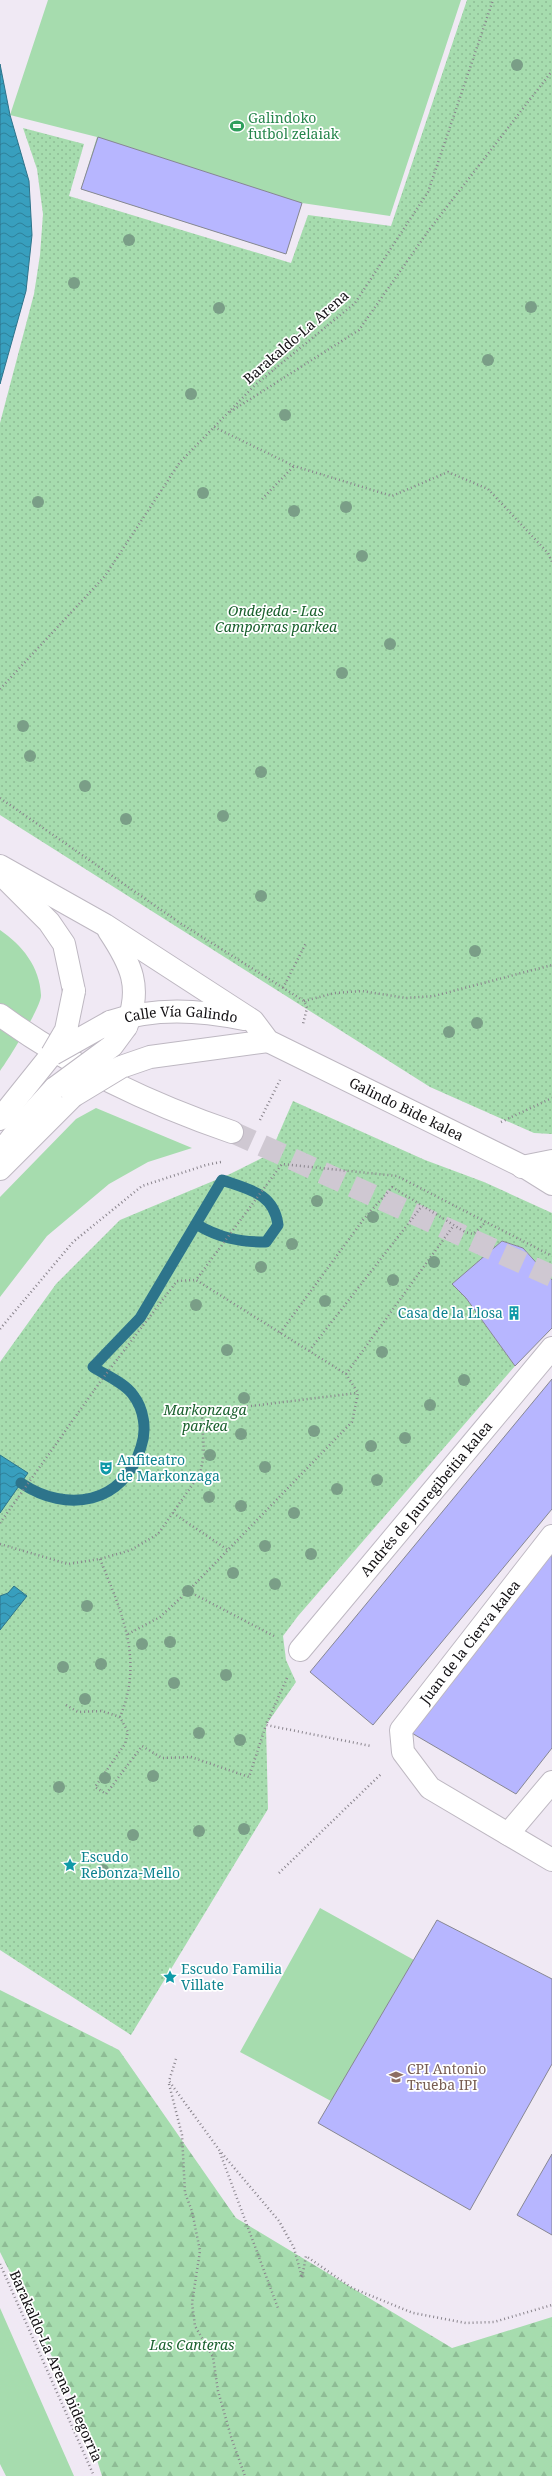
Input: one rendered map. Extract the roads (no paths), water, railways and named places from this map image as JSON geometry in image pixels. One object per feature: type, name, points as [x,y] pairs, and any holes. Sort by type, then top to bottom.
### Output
[{"type":"street","points":[[0,866],[105,925],[253,1021]]},
{"type":"street","points":[[0,873],[50,922],[64,944],[74,991],[66,1030],[52,1054],[0,1120]]},
{"type":"street","points":[[0,1168],[64,1092],[112,1046],[122,1022],[134,982],[130,966],[105,925]]},
{"type":"street","name":"Calle Vía Galindo","points":[[122,1022],[188,1011],[253,1021]]},
{"type":"street","points":[[0,1015],[40,1044],[125,1089],[192,1119],[232,1132]]},
{"type":"street","name":"Galindo Bide kalea","points":[[253,1021],[268,1041],[522,1167],[550,1177]]},
{"type":"street","points":[[52,1054],[122,1022]]},
{"type":"street","points":[[0,1153],[25,1120],[64,1092],[121,1067],[150,1058],[268,1041]]},
{"type":"street","name":"Andrés de Jauregibeitia kalea","points":[[300,1650],[552,1348]]},
{"type":"street","name":"Juan de la Cierva kalea","points":[[508,1834],[430,1788],[403,1752],[401,1730],[552,1536]]},
{"type":"street","points":[[552,1782],[508,1834],[552,1860]]},
{"type":"water","points":[[0,64],[10,115],[29,181],[32,235],[26,291],[0,384]]},
{"type":"water","points":[[0,1455],[28,1473],[0,1513]]},
{"type":"water","points":[[14,1586],[27,1596],[0,1630],[0,1596],[8,1593]]},
{"type":"waterway","points":[[21,1483],[39,1493],[57,1498],[75,1500],[92,1498],[108,1492],[122,1481],[133,1466],[141,1447],[144,1434],[140,1407],[133,1395],[125,1387],[93,1367],[140,1318],[222,1180],[241,1186],[265,1199],[276,1214],[278,1225],[266,1242],[238,1240],[221,1236],[196,1224]]},
{"type":"tunnel","points":[[232,1132],[552,1276]]},
{"type":"place","name":"Galindoko futbol zelaiak","points":[[237,126]]},
{"type":"place","name":"Casa de la Llosa","points":[[514,1313]]},
{"type":"place","name":"Anfiteatro de Markonzaga","points":[[106,1468]]},
{"type":"place","name":"Escudo Rebonza-Mello","points":[[70,1865]]},
{"type":"place","name":"Escudo Familia Villate","points":[[170,1977]]},
{"type":"place","name":"CPI Antonio Trueba IPI","points":[[396,2077]]},
{"type":"park label","name":"Ondejeda - Las Camporras parkea","points":[[276,620]]},
{"type":"park label","name":"Markonzaga parkea","points":[[205,1418]]},
{"type":"park label","name":"Las Canteras","points":[[192,2345]]}]
